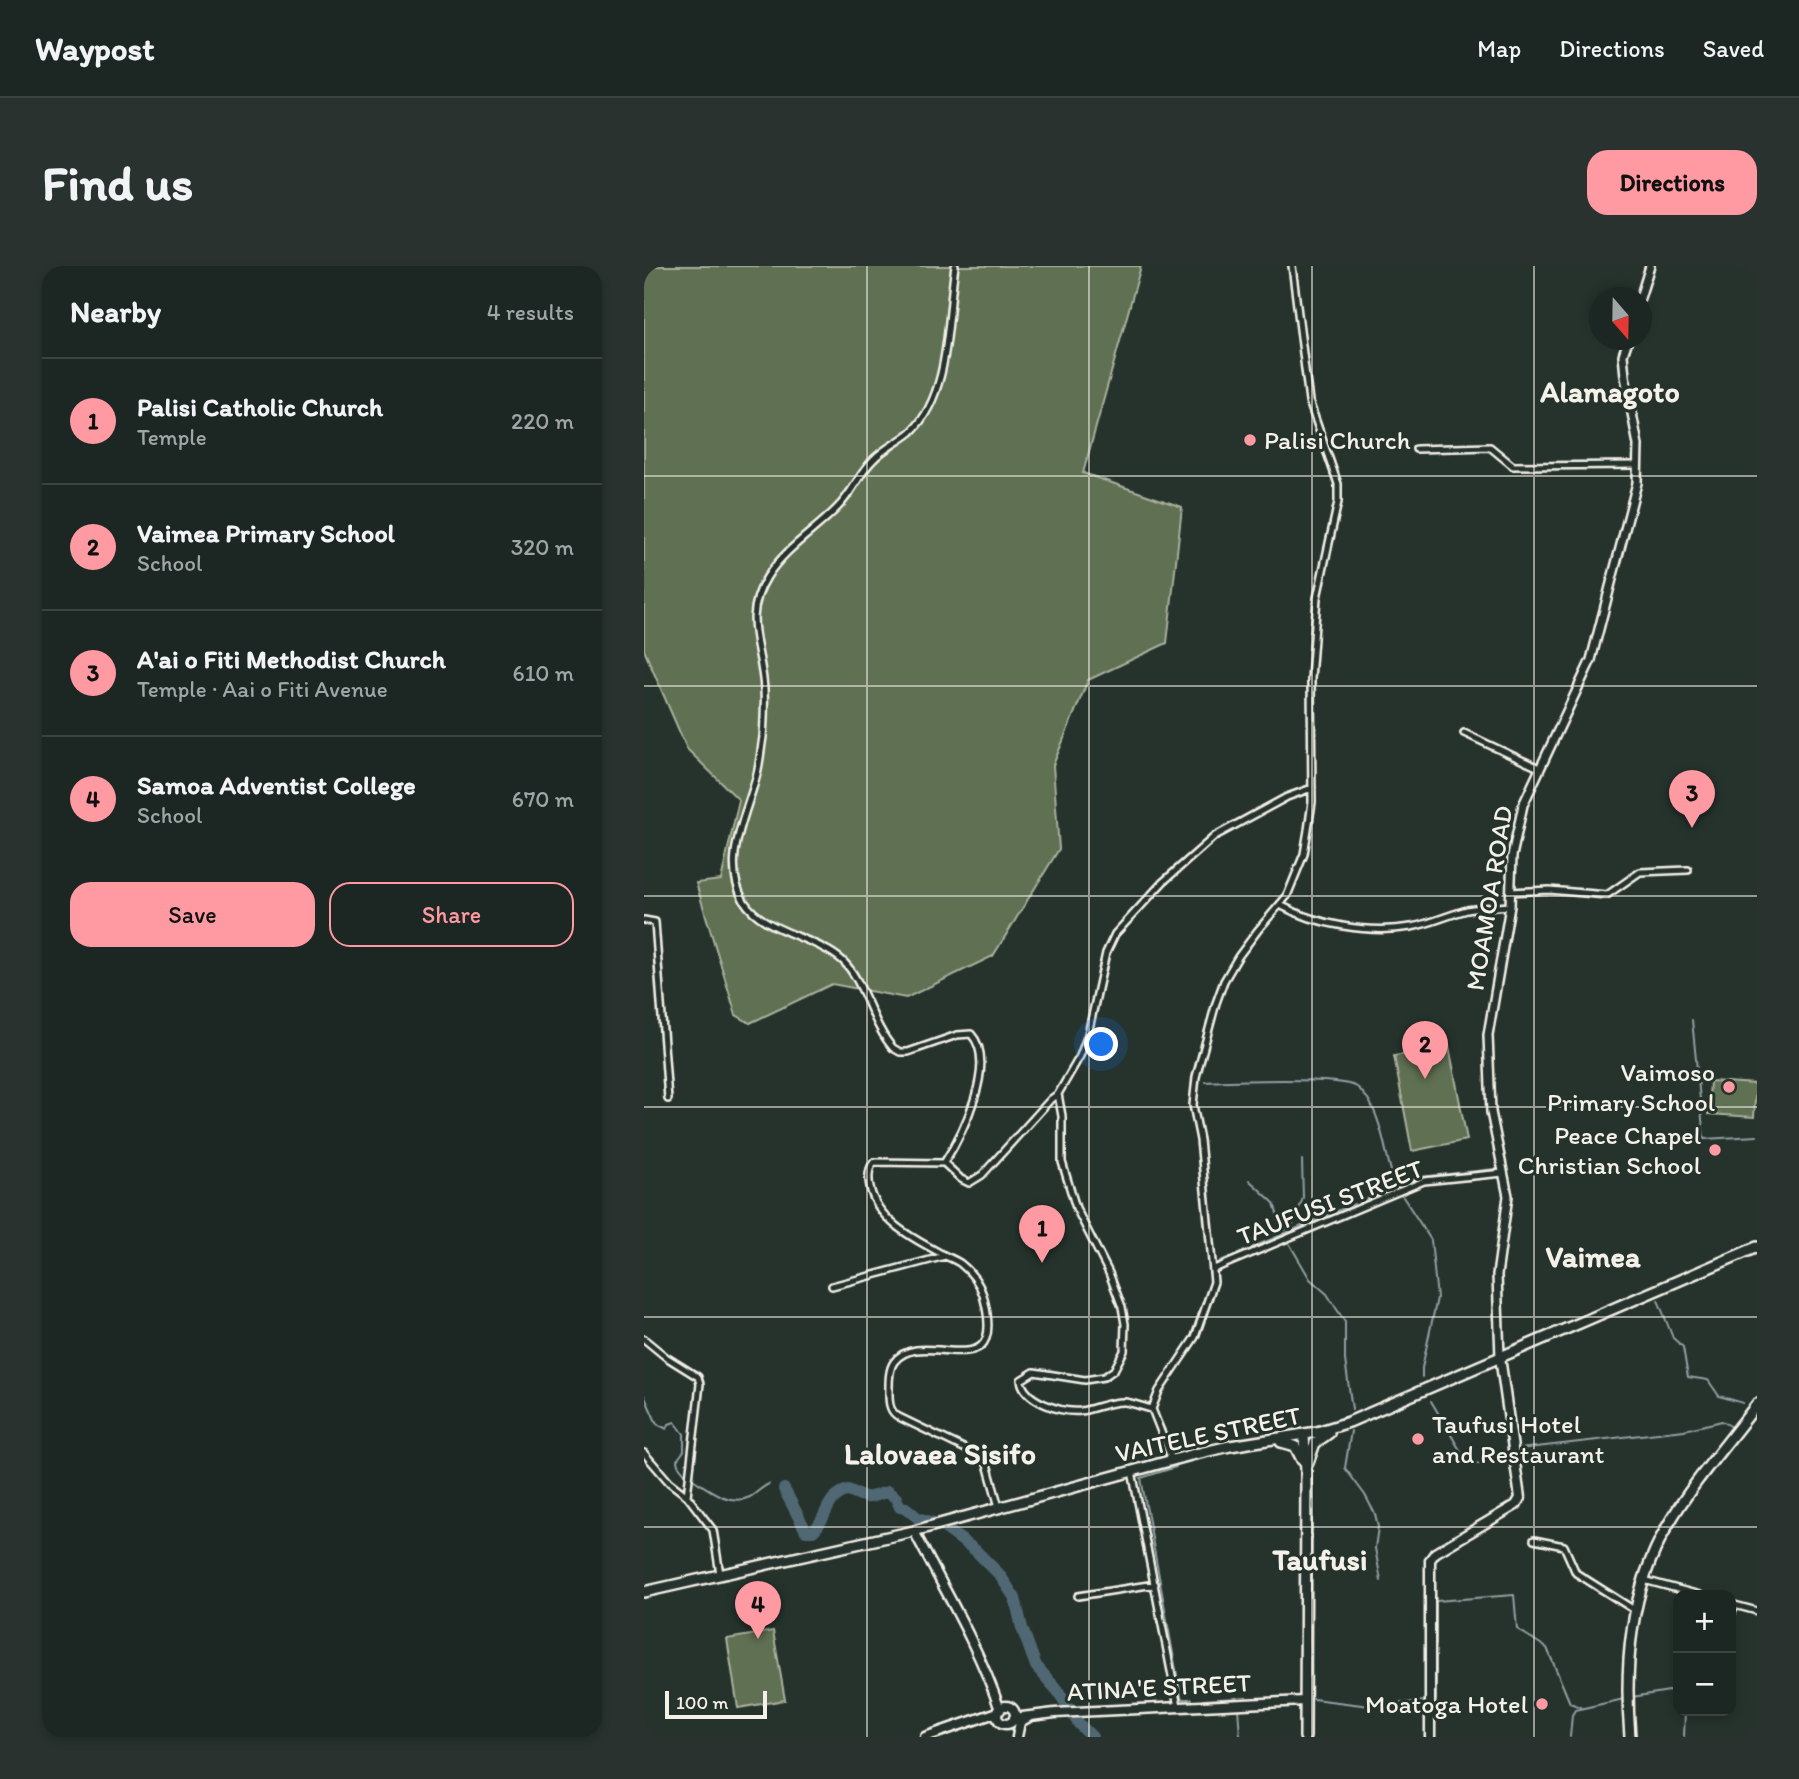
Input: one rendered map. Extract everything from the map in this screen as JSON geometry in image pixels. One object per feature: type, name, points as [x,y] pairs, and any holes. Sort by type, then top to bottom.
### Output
[{"type":"main road","name":"VAITELE STREET","points":[[644,1591],[916,1530],[1230,1446],[1304,1435],[1365,1416],[1757,1247]]},
{"type":"main road","points":[[1430,1737],[1430,1560],[1442,1548],[1516,1505],[1520,1498],[1500,1357]]},
{"type":"main road","points":[[1630,1737],[1626,1694],[1628,1648],[1644,1580],[1668,1525],[1757,1404]]},
{"type":"main road","points":[[1306,1472],[1312,1449],[1319,1438],[1365,1416]]},
{"type":"main road","points":[[1304,1435],[1305,1737]]},
{"type":"main road","points":[[1273,1441],[1295,1446],[1299,1450],[1306,1472]]},
{"type":"main road","points":[[916,1530],[1016,1737]]},
{"type":"main road","points":[[976,1721],[989,1709],[992,1687]]},
{"type":"main road","name":"ATINA'E STREET","points":[[1007,1715],[1305,1701]]},
{"type":"main road","points":[[925,1737],[976,1721],[1007,1715]]},
{"type":"main road","points":[[1016,1737],[1020,1722],[1032,1715]]},
{"type":"street","points":[[944,1163],[962,1133],[977,1087],[981,1051],[976,1039],[971,1034],[957,1035],[908,1052],[893,1048],[849,968],[835,955],[750,909],[738,888],[734,872],[737,843],[759,766],[764,720],[764,690],[752,626],[757,599],[766,578],[780,560],[837,508],[855,487],[872,460],[910,432],[922,418],[937,390],[945,350],[955,266]]},
{"type":"street","points":[[1172,1460],[1152,1409],[1159,1391],[1195,1337],[1214,1282],[1200,1140],[1193,1105],[1196,1077],[1224,981],[1245,948],[1287,896],[1304,853],[1312,788],[1311,679],[1317,598],[1338,502],[1338,484],[1309,401],[1292,266]]},
{"type":"street","points":[[1643,287],[1650,266]]},
{"type":"street","name":"MOAMOA ROAD","points":[[1500,1357],[1497,1275],[1508,1196],[1490,1112],[1488,1035],[1510,906],[1512,856],[1523,805],[1591,660],[1637,483],[1636,430],[1625,376],[1625,350]]},
{"type":"street","points":[[1416,449],[1490,447],[1513,466],[1638,465]]},
{"type":"street","points":[[1464,733],[1539,768]]},
{"type":"street","points":[[999,1507],[987,1464],[978,1455],[899,1417],[890,1408],[890,1373],[894,1362],[906,1353],[922,1349],[966,1352],[977,1348],[989,1331],[989,1320],[981,1289],[971,1273],[958,1262],[908,1235],[877,1206],[872,1196],[869,1175],[871,1166],[874,1162],[944,1163],[961,1179],[969,1182],[976,1180],[999,1160],[1058,1094],[1080,1056],[1088,1034],[1106,953],[1115,933],[1163,882],[1215,836],[1287,797],[1312,788]]},
{"type":"street","points":[[1510,892],[1549,890],[1607,895],[1631,876],[1640,873],[1688,870]]},
{"type":"street","points":[[1280,905],[1295,913],[1345,926],[1388,929],[1412,927],[1466,911],[1510,906]]},
{"type":"street","points":[[644,920],[655,922],[668,1099]]},
{"type":"street","points":[[1058,1094],[1062,1116],[1062,1163],[1076,1208],[1109,1273],[1122,1307],[1125,1324],[1124,1351],[1114,1370],[1104,1377],[1085,1380],[1034,1372],[1021,1380],[1022,1387],[1031,1396],[1062,1409],[1078,1411],[1125,1402],[1152,1409]]},
{"type":"street","name":"TAUFUSI STREET","points":[[1214,1269],[1424,1181],[1503,1173]]},
{"type":"street","points":[[832,1286],[945,1256]]},
{"type":"street","points":[[644,1339],[698,1377],[699,1398],[687,1496]]},
{"type":"street","points":[[644,1453],[669,1482],[687,1496],[713,1530],[720,1574]]},
{"type":"street","points":[[1132,1471],[1178,1707]]},
{"type":"street","points":[[1534,1540],[1564,1546],[1576,1573],[1636,1611]]},
{"type":"street","points":[[1644,1580],[1681,1590]]},
{"type":"street","points":[[1078,1596],[1155,1584]]},
{"type":"street","points":[[1736,1605],[1757,1611]]},
{"type":"green space","points":[[644,266],[1141,266],[1083,473],[1182,507],[1167,643],[1088,680],[1053,765],[1059,849],[993,956],[906,998],[832,984],[750,1023],[736,1015],[696,883],[721,880],[739,800],[687,749],[644,650]]},
{"type":"green space","points":[[1449,1046],[1467,1140],[1412,1151],[1394,1056]]},
{"type":"green space","points":[[1710,1081],[1756,1084],[1754,1117],[1708,1114]]},
{"type":"green space","points":[[773,1631],[785,1700],[738,1708],[727,1639]]},
{"type":"waterway","points":[[1692,1020],[1704,1139],[1757,1136]]},
{"type":"waterway","points":[[1205,1082],[1308,1080],[1330,1081],[1357,1087],[1368,1099],[1378,1120],[1396,1187]]},
{"type":"waterway","points":[[1297,1214],[1303,1198],[1302,1160]]},
{"type":"waterway","points":[[1387,1191],[1420,1177],[1495,1169]]},
{"type":"waterway","points":[[1249,1180],[1274,1203],[1283,1234]]},
{"type":"waterway","points":[[1361,1202],[1380,1194]]},
{"type":"waterway","points":[[1403,1197],[1431,1240],[1437,1298],[1422,1377]]},
{"type":"waterway","points":[[1325,1216],[1354,1204]]},
{"type":"waterway","points":[[1251,1248],[1318,1219]]},
{"type":"waterway","points":[[1282,1232],[1293,1224],[1293,1220]]},
{"type":"waterway","points":[[1289,1243],[1310,1279],[1327,1294],[1345,1322],[1345,1360],[1352,1409]]},
{"type":"waterway","points":[[1220,1261],[1245,1251]]},
{"type":"waterway","points":[[1658,1300],[1673,1338],[1683,1347],[1688,1377],[1708,1380],[1719,1396],[1743,1403]]},
{"type":"waterway","points":[[644,1395],[657,1424],[667,1429],[669,1424],[675,1422],[684,1434],[684,1451],[677,1460],[686,1475]]},
{"type":"waterway","points":[[1431,1401],[1467,1462],[1481,1464],[1501,1455]]},
{"type":"waterway","points":[[1156,1411],[1165,1430]]},
{"type":"waterway","points":[[1519,1449],[1684,1430],[1722,1421],[1732,1427]]},
{"type":"waterway","points":[[1351,1431],[1345,1468],[1375,1514],[1378,1527],[1375,1548],[1381,1581]]},
{"type":"waterway","points":[[1169,1441],[1173,1457]]},
{"type":"waterway","points":[[1175,1462],[1176,1467],[1141,1478],[1181,1697],[1192,1699]]},
{"type":"waterway","points":[[691,1478],[711,1491],[734,1500],[750,1497],[769,1484]]},
{"type":"waterway","points":[[784,1489],[806,1531],[813,1531],[834,1498],[848,1490],[868,1497],[888,1492],[896,1498],[900,1507],[906,1508],[918,1518],[942,1526],[975,1550],[999,1574],[1015,1598],[1022,1628],[1036,1666],[1058,1691],[1079,1724],[1092,1737]]},
{"type":"waterway","points":[[1436,1645],[1436,1601],[1514,1595],[1517,1629],[1547,1648],[1570,1703],[1580,1707]]},
{"type":"waterway","points":[[1436,1656],[1436,1700]]},
{"type":"waterway","points":[[1632,1697],[1669,1691],[1673,1693]]},
{"type":"waterway","points":[[1203,1700],[1237,1698],[1237,1702]]},
{"type":"waterway","points":[[1313,1699],[1370,1706],[1426,1701]]},
{"type":"waterway","points":[[1570,1737],[1575,1710],[1624,1699]]},
{"type":"waterway","points":[[1238,1707],[1240,1737]]},
{"type":"waterway","points":[[1684,1737],[1685,1716]]},
{"type":"place","name":"Palisi Church","points":[[1250,440]]},
{"type":"place","name":"A'ai o Fiti Methodist Church","points":[[1692,828]]},
{"type":"place","name":"Vaimea Primary School","points":[[1425,1079]]},
{"type":"place","name":"Vaimoso Primary School","points":[[1729,1087]]},
{"type":"place","name":"Peace Chapel Christian School","points":[[1715,1150]]},
{"type":"place","name":"Palisi Catholic Church","points":[[1042,1263]]},
{"type":"place","name":"Taufusi Hotel and Restaurant","points":[[1418,1439]]},
{"type":"place","name":"Samoa Adventist College","points":[[758,1639]]},
{"type":"place","name":"Moatoga Hotel","points":[[1542,1704]]},
{"type":"district","name":"Alamagoto","points":[[1610,391]]},
{"type":"district","name":"Vaimea","points":[[1593,1256]]},
{"type":"district","name":"Lalovaea Sisifo","points":[[940,1453]]},
{"type":"district","name":"Taufusi","points":[[1320,1559]]}]
